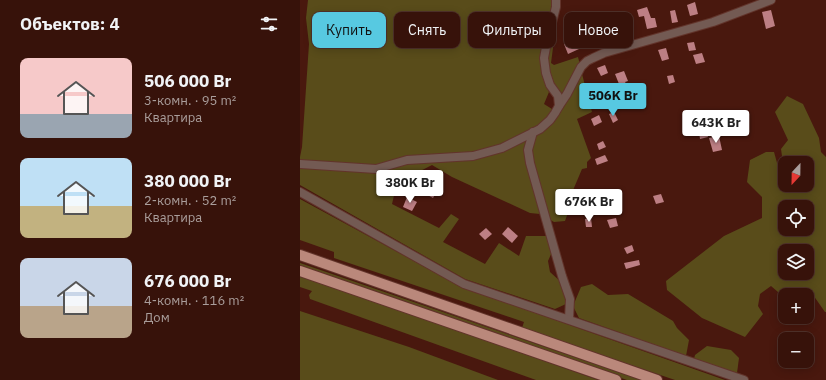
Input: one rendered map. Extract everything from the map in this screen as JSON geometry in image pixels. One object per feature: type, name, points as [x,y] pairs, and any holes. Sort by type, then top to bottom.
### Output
[{"type":"main road","points":[[300,255],[657,380]]},
{"type":"main road","points":[[300,271],[616,380]]},
{"type":"street","points":[[556,0],[556,7],[544,58],[546,73],[550,85],[558,96],[560,106]]},
{"type":"street","points":[[300,164],[376,169],[407,160],[473,156],[502,148],[540,129],[550,120],[560,106],[581,67],[587,61],[604,54],[713,22],[770,0]]},
{"type":"street","points":[[533,132],[528,150],[530,163],[570,299],[569,319]]},
{"type":"street","points":[[300,192],[464,284],[744,380]]},
{"type":"shaded area","points":[[308,0],[554,0],[552,12],[468,12],[468,48],[544,48],[542,58],[542,75],[549,92],[544,104],[552,109],[549,118],[537,128],[542,133],[555,120],[565,106],[582,74],[592,112],[577,119],[591,158],[587,162],[587,168],[582,169],[571,195],[570,207],[565,221],[554,222],[540,214],[530,213],[452,177],[432,165],[397,183],[392,204],[439,228],[451,214],[459,219],[443,242],[485,264],[499,243],[519,256],[526,236],[546,236],[552,252],[548,261],[550,272],[562,283],[566,304],[555,309],[465,279],[300,185],[300,157],[309,44],[306,18]]},
{"type":"shaded area","points":[[548,48],[553,48],[551,63],[554,65],[578,57],[580,65],[564,95],[559,94],[547,72]]},
{"type":"shaded area","points":[[787,96],[803,104],[819,138],[821,152],[826,157],[826,312],[814,296],[814,288],[778,288],[778,292],[771,286],[760,294],[758,306],[763,314],[745,337],[702,318],[667,290],[666,281],[724,236],[762,218],[762,197],[747,182],[750,160],[766,152],[774,152],[778,166],[778,192],[814,192],[814,156],[782,156],[781,149],[788,140],[775,112]]},
{"type":"shaded area","points":[[300,199],[462,287],[725,380],[675,380],[522,328],[524,322],[334,258],[334,252],[300,240]]},
{"type":"shaded area","points":[[300,263],[641,380],[627,380],[300,268]]},
{"type":"shaded area","points":[[300,275],[598,380],[536,380],[310,299],[309,295],[312,291],[300,287]]},
{"type":"shaded area","points":[[592,284],[608,295],[628,294],[673,321],[677,328],[689,340],[686,356],[579,318],[573,306],[581,287]]},
{"type":"shaded area","points":[[300,311],[409,347],[498,380],[300,380]]},
{"type":"shaded area","points":[[707,346],[731,350],[739,358],[737,373],[694,359],[695,355]]},
{"type":"building","points":[[695,2],[698,14],[690,16],[687,5]]},
{"type":"building","points":[[647,7],[651,18],[655,18],[657,27],[647,29],[644,16],[639,17],[637,10]]},
{"type":"building","points":[[675,10],[678,22],[672,23],[670,11]]},
{"type":"building","points":[[771,10],[775,26],[766,29],[762,12]]},
{"type":"building","points":[[694,42],[696,50],[689,51],[687,43]]},
{"type":"building","points":[[566,48],[579,48],[579,49],[568,54]]},
{"type":"building","points":[[666,48],[669,59],[662,61],[658,50]]},
{"type":"building","points":[[702,53],[705,62],[696,64],[693,55]]},
{"type":"building","points":[[605,65],[608,73],[601,76],[597,68]]},
{"type":"building","points":[[624,71],[628,81],[625,82],[630,90],[621,95],[620,92],[609,95],[607,87],[619,84],[615,74]]},
{"type":"building","points":[[673,75],[675,82],[669,84],[667,76]]},
{"type":"building","points":[[614,112],[618,120],[613,123],[609,114]]},
{"type":"building","points":[[599,115],[602,122],[594,126],[591,119]]},
{"type":"building","points":[[706,131],[708,137],[700,139],[699,132]]},
{"type":"building","points":[[719,136],[722,150],[713,152],[709,138]]},
{"type":"building","points":[[603,141],[606,147],[599,150],[597,144]]},
{"type":"building","points":[[605,155],[608,161],[597,165],[595,159]]},
{"type":"building","points":[[427,186],[437,191],[433,198],[424,193]]},
{"type":"building","points":[[661,194],[664,202],[656,204],[653,196]]},
{"type":"building","points":[[407,197],[417,202],[412,211],[403,207]]},
{"type":"building","points":[[591,218],[592,227],[586,227],[585,219]]},
{"type":"building","points":[[616,218],[618,226],[610,228],[607,220]]},
{"type":"building","points":[[508,227],[518,236],[512,243],[502,234]]},
{"type":"building","points":[[486,228],[492,234],[485,240],[479,234]]},
{"type":"building","points":[[632,245],[634,251],[627,254],[624,248]]},
{"type":"building","points":[[639,260],[640,265],[626,269],[624,263]]}]
